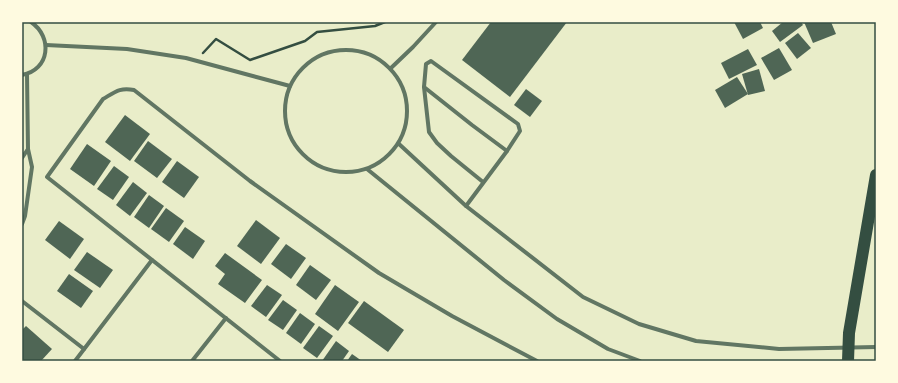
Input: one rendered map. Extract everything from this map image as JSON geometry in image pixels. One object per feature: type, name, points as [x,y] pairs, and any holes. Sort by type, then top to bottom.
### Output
[{"type":"highway","points":[[848,361],[849,333],[876,175]]},
{"type":"street","points":[[22,224],[25,216],[32,167],[28,149],[24,74],[35,70],[41,63],[45,54],[46,45],[44,36],[39,28],[31,22]]},
{"type":"street","points":[[391,68],[414,47],[436,22]]},
{"type":"street","points":[[46,45],[127,49],[186,58],[290,86]]},
{"type":"street","points":[[335,49],[356,49],[375,56],[391,68],[403,85],[408,105],[407,125],[399,144],[385,159],[367,169],[347,173],[327,169],[309,160],[295,145],[287,126],[285,106],[290,86],[300,69],[316,56],[335,49]]},
{"type":"street","points":[[466,206],[520,131],[518,124],[431,61],[426,64],[424,87],[429,132],[437,143],[451,156],[483,182]]},
{"type":"street","points":[[424,87],[507,151]]},
{"type":"street","points":[[280,361],[47,177],[103,99],[115,91],[124,88],[134,90],[250,181],[379,273],[452,316],[537,361]]},
{"type":"street","points":[[399,144],[466,206],[583,297],[639,324],[696,341],[779,349],[876,347]]},
{"type":"street","points":[[22,158],[28,149]]},
{"type":"street","points":[[367,169],[504,280],[556,319],[608,349],[640,361]]},
{"type":"street","points":[[76,361],[152,260]]},
{"type":"street","points":[[22,301],[84,349]]},
{"type":"street","points":[[192,361],[226,318]]},
{"type":"path","points":[[195,61],[216,39],[250,60],[305,41],[317,32],[375,26],[385,22]]},
{"type":"building","points":[[491,22],[567,22],[510,97],[462,60]]},
{"type":"building","points":[[734,22],[760,22],[763,28],[743,39]]},
{"type":"building","points":[[783,22],[801,22],[803,25],[780,42],[772,31]]},
{"type":"building","points":[[804,22],[831,22],[836,34],[813,43]]},
{"type":"building","points":[[798,33],[811,48],[797,59],[785,43]]},
{"type":"building","points":[[779,48],[792,70],[774,80],[761,58]]},
{"type":"building","points":[[748,49],[757,65],[729,79],[721,63]]},
{"type":"building","points":[[759,69],[765,91],[748,95],[742,74]]},
{"type":"building","points":[[737,77],[748,94],[725,108],[715,90]]},
{"type":"building","points":[[526,89],[542,101],[530,117],[514,105]]},
{"type":"building","points":[[125,115],[150,134],[130,161],[105,142]]},
{"type":"building","points":[[148,141],[172,159],[157,178],[134,161]]},
{"type":"building","points":[[87,144],[111,161],[94,186],[70,169]]},
{"type":"building","points":[[177,161],[199,177],[184,198],[162,182]]},
{"type":"building","points":[[114,166],[129,177],[113,200],[97,189]]},
{"type":"building","points":[[133,182],[147,193],[130,216],[116,205]]},
{"type":"building","points":[[149,195],[164,206],[149,228],[134,217]]},
{"type":"building","points":[[166,208],[184,221],[169,242],[151,229]]},
{"type":"building","points":[[256,220],[280,238],[261,264],[237,246]]},
{"type":"building","points":[[59,221],[84,239],[70,259],[45,240]]},
{"type":"building","points":[[185,227],[205,241],[193,259],[173,244]]},
{"type":"building","points":[[286,244],[306,258],[291,279],[271,264]]},
{"type":"building","points":[[87,252],[113,270],[100,288],[74,270]]},
{"type":"building","points":[[225,253],[262,280],[245,303],[218,284],[225,274],[215,266]]},
{"type":"building","points":[[310,265],[331,280],[316,300],[296,285]]},
{"type":"building","points":[[69,274],[93,291],[81,308],[57,291]]},
{"type":"building","points":[[267,285],[282,295],[266,317],[251,306]]},
{"type":"building","points":[[335,285],[359,302],[338,331],[315,314]]},
{"type":"building","points":[[283,300],[297,310],[283,330],[268,320]]},
{"type":"building","points":[[364,301],[404,330],[388,352],[348,323]]},
{"type":"building","points":[[300,313],[315,324],[301,344],[286,333]]},
{"type":"building","points":[[26,326],[52,349],[41,361],[22,361],[22,330]]},
{"type":"building","points":[[319,326],[333,336],[317,358],[303,348]]},
{"type":"building","points":[[336,341],[349,351],[342,361],[322,361]]},
{"type":"building","points":[[352,354],[362,361],[347,361]]}]
